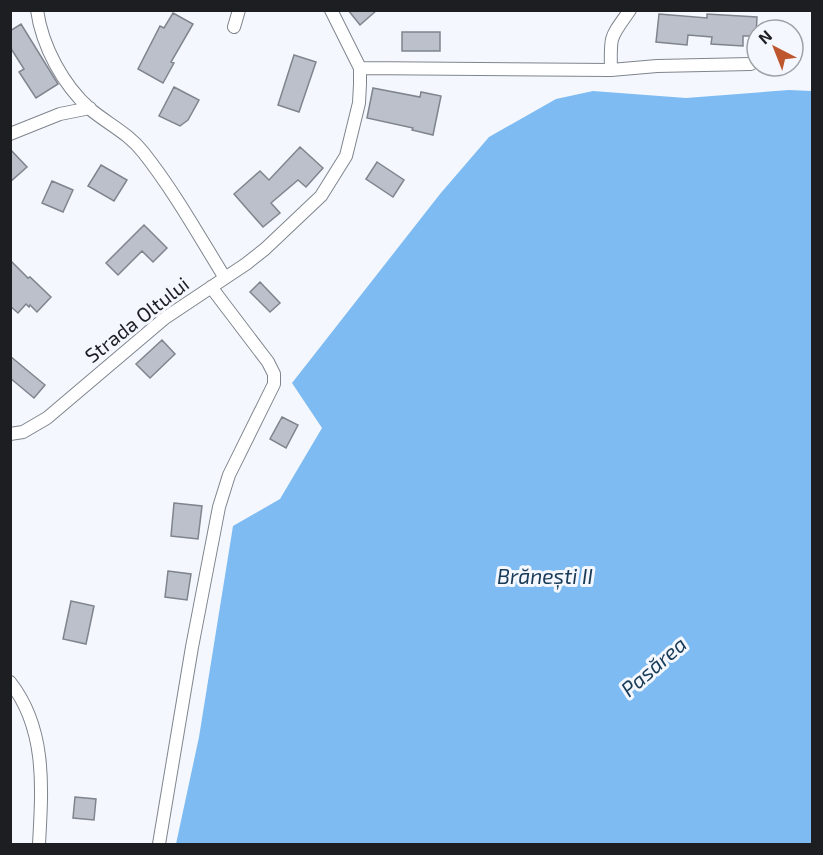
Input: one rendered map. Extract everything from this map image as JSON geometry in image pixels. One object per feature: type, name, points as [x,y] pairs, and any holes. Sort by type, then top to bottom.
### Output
[{"type":"street","points":[[37,10],[40,31],[51,57],[70,85],[90,108],[128,136],[142,151],[190,221],[225,278]]},
{"type":"street","points":[[234,27],[239,10]]},
{"type":"street","points":[[211,287],[258,254],[304,215],[334,178],[346,156],[358,103],[360,68],[331,10]]},
{"type":"street","points":[[612,70],[610,41],[630,10]]},
{"type":"street","points":[[360,68],[612,70],[657,66],[745,64]]},
{"type":"street","points":[[10,134],[60,114],[90,108]]},
{"type":"street","name":"Strada Oltului","points":[[10,434],[23,432],[47,418],[165,318],[211,287],[268,362],[274,374],[274,384],[229,475],[219,507],[192,647],[159,844]]},
{"type":"street","points":[[10,682],[27,710],[37,742],[42,794],[39,844]]},
{"type":"water","name":"Brănești II","points":[[789,90],[812,91],[812,844],[176,844],[199,737],[233,526],[280,499],[322,428],[292,383],[440,194],[489,137],[556,99],[593,91],[686,98]]},
{"type":"building","points":[[348,10],[377,10],[360,25]]},
{"type":"building","points":[[173,13],[193,24],[171,62],[174,63],[163,83],[138,69],[160,26],[164,28]]},
{"type":"building","points":[[659,14],[707,18],[707,14],[757,17],[745,18],[743,46],[711,44],[712,37],[688,35],[687,45],[656,42]]},
{"type":"building","points":[[21,24],[58,84],[36,98],[19,72],[24,69],[10,47],[10,31]]},
{"type":"building","points":[[402,32],[440,32],[440,51],[402,51]]},
{"type":"building","points":[[294,55],[316,62],[299,112],[278,105]]},
{"type":"building","points":[[174,87],[199,100],[188,120],[180,126],[159,116]]},
{"type":"building","points":[[373,88],[420,97],[421,92],[441,96],[433,135],[367,118]]},
{"type":"building","points":[[300,147],[323,168],[306,187],[298,180],[271,203],[280,213],[263,227],[234,194],[260,171],[269,180]]},
{"type":"building","points":[[10,149],[27,167],[10,182]]},
{"type":"building","points":[[377,162],[404,180],[393,197],[366,179]]},
{"type":"building","points":[[101,165],[127,180],[114,201],[88,186]]},
{"type":"building","points":[[52,181],[73,190],[63,212],[42,203]]},
{"type":"building","points":[[144,225],[167,248],[153,262],[142,251],[118,275],[106,263]]},
{"type":"building","points":[[10,260],[51,297],[37,312],[26,304],[18,313],[10,306]]},
{"type":"building","points":[[260,282],[280,303],[270,312],[250,292]]},
{"type":"building","points":[[162,340],[175,354],[150,378],[136,364]]},
{"type":"building","points":[[10,356],[45,385],[34,398],[10,378]]},
{"type":"building","points":[[282,417],[298,425],[286,448],[270,439]]},
{"type":"building","points":[[174,503],[202,506],[198,539],[171,536]]},
{"type":"building","points":[[168,571],[191,574],[187,600],[165,597]]},
{"type":"building","points":[[71,601],[94,606],[86,644],[63,639]]},
{"type":"building","points":[[75,797],[96,799],[94,820],[73,818]]},
{"type":"water label","name":"Pasărea","points":[[654,667]]}]
